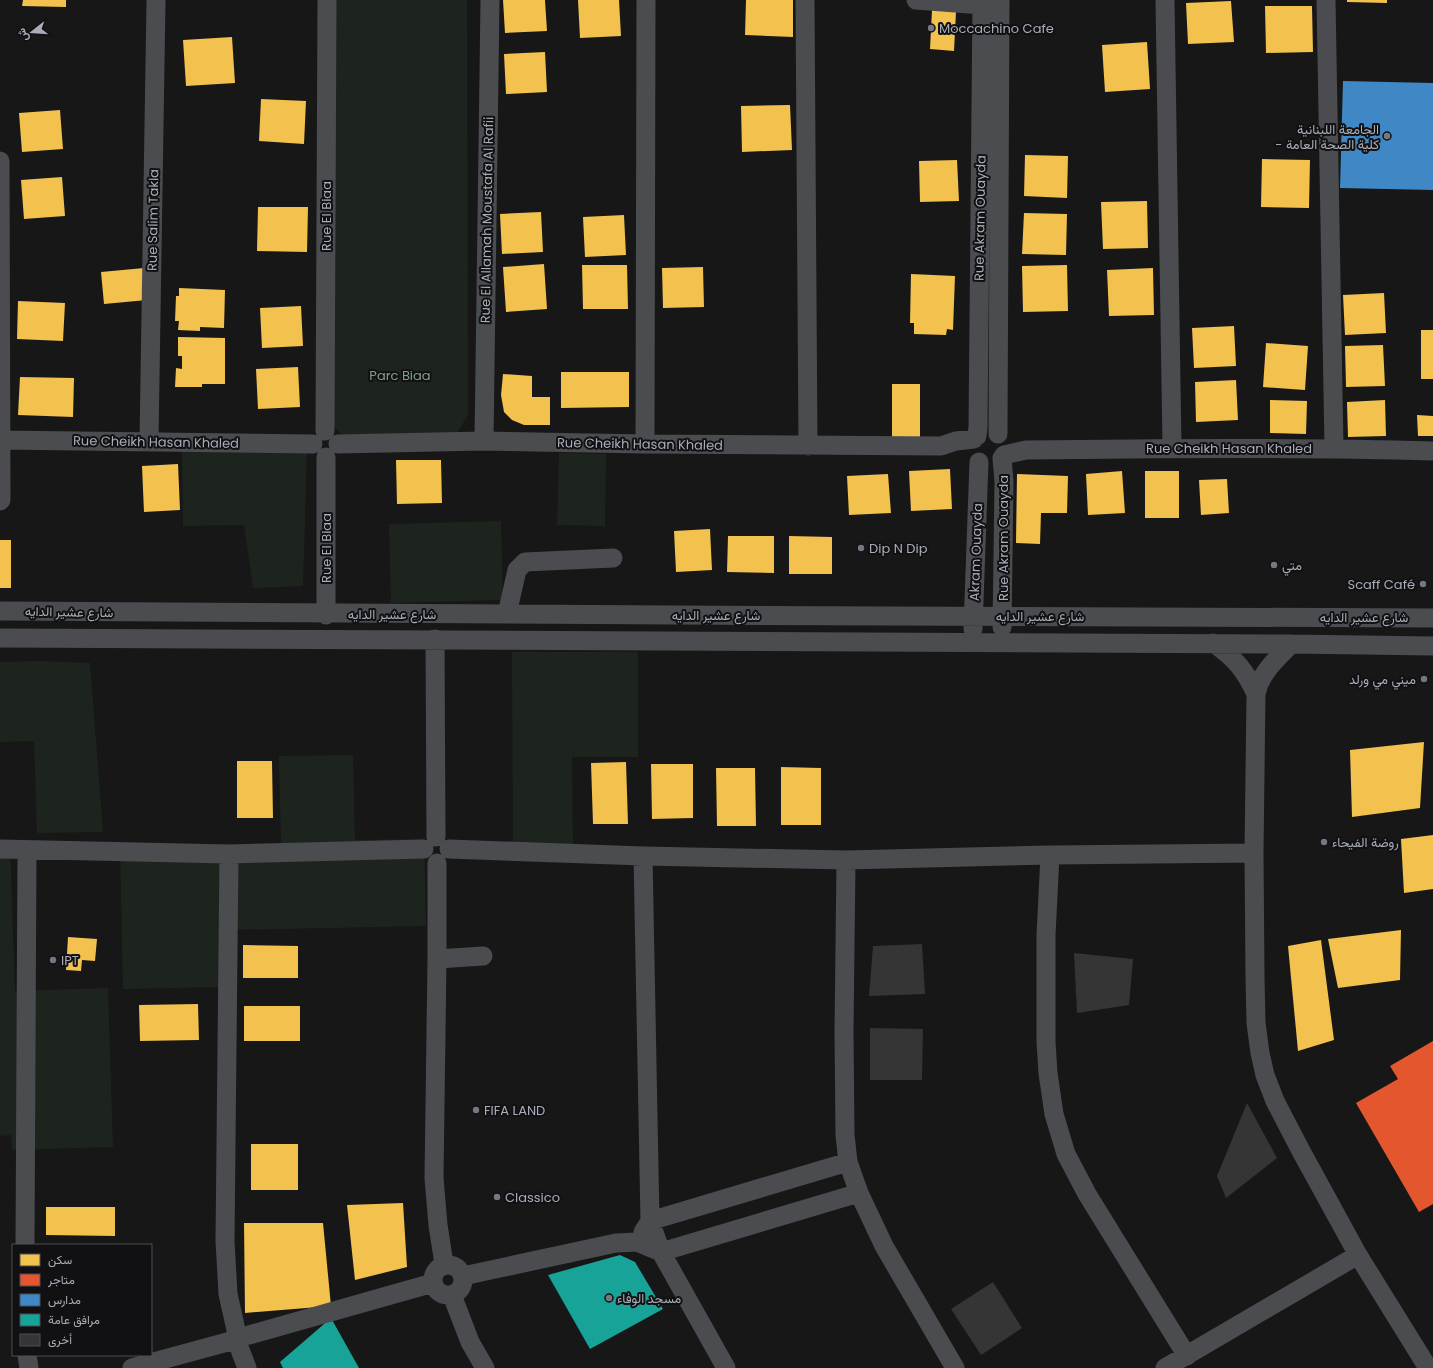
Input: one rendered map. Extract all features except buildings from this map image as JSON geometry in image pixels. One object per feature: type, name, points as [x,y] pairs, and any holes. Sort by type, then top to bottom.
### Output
[{"type":"street","name":"Rue Salim Takla","points":[[150,441],[156,0]]},
{"type":"street","name":"Rue El Biaa","points":[[326,615],[327,0]]},
{"type":"street","name":"Rue El Allamah Moustafa Al Rafii","points":[[484,441],[490,0]]},
{"type":"street","points":[[645,444],[646,0]]},
{"type":"street","points":[[805,0],[808,446]]},
{"type":"street","points":[[916,0],[988,2]]},
{"type":"street","points":[[1164,0],[1172,448]]},
{"type":"street","points":[[1326,0],[1334,448]]},
{"type":"street","name":"Rue Akram Ouayda","points":[[988,2],[1004,482],[1003,615],[1001,642]]},
{"type":"street","name":"Rue Akram Ouayda","points":[[976,449],[978,427],[988,2]]},
{"type":"street","points":[[0,161],[0,501]]},
{"type":"street","points":[[987,431],[993,432],[1002,446],[993,464],[987,464],[976,449],[981,433],[987,431]]},
{"type":"street","name":"Rue Cheikh Hasan Khaled","points":[[0,440],[326,444],[484,441],[808,446],[942,446],[956,441],[976,449]]},
{"type":"street","name":"Rue Cheikh Hasan Khaled","points":[[1002,446],[1026,450],[1334,448],[1433,451]]},
{"type":"street","name":"Akram Ouayda","points":[[972,642],[974,616],[976,449]]},
{"type":"street","points":[[507,614],[518,570],[525,562],[613,558]]},
{"type":"street","name":"شارع عشير الدايه","points":[[0,611],[326,615],[1003,615],[1433,618]]},
{"type":"street","name":"شارع عشير الدايه","points":[[0,638],[1213,643],[1433,646]]},
{"type":"street","points":[[435,640],[437,959],[434,1178],[438,1225],[444,1264]]},
{"type":"street","points":[[1213,643],[1239,664],[1249,678],[1256,694]]},
{"type":"street","points":[[1291,644],[1266,671],[1257,687],[1256,694],[1254,853],[1256,1023],[1260,1052],[1265,1075],[1275,1101],[1301,1151],[1358,1255],[1428,1368]]},
{"type":"street","points":[[0,849],[229,854],[437,849],[642,856],[846,860],[1050,855],[1254,853]]},
{"type":"street","points":[[25,1244],[27,850]]},
{"type":"street","points":[[229,854],[225,1241],[228,1294],[247,1368]]},
{"type":"street","points":[[1050,855],[1046,935],[1046,1042],[1048,1073],[1054,1114],[1066,1154],[1087,1194],[1186,1356]]},
{"type":"street","points":[[642,856],[650,1221],[661,1252],[726,1368]]},
{"type":"street","points":[[846,860],[844,1032],[845,1135],[848,1162],[859,1193],[884,1246],[954,1368]]},
{"type":"street","points":[[437,959],[484,956]]},
{"type":"street","points":[[637,1242],[650,1221],[848,1162]]},
{"type":"street","points":[[463,1276],[616,1243],[637,1242],[661,1252],[859,1193]]},
{"type":"street","points":[[1165,1368],[1358,1255]]},
{"type":"street","points":[[444,1264],[452,1264],[459,1269],[463,1276],[463,1284],[459,1291],[452,1295],[444,1295],[437,1290],[433,1283],[433,1275],[437,1268],[444,1264]]},
{"type":"street","points":[[132,1368],[433,1283]]},
{"type":"street","points":[[452,1295],[470,1342],[485,1368]]},
{"type":"street","points":[[27,1356],[29,1368]]},
{"type":"green space","name":"Parc Biaa","points":[[334,0],[467,0],[468,415],[452,441],[353,445],[331,424]]},
{"type":"green space","points":[[307,448],[303,586],[253,588],[244,525],[183,526],[182,449]]},
{"type":"green space","points":[[559,453],[606,454],[605,526],[557,525]]},
{"type":"green space","points":[[501,521],[503,600],[391,603],[389,524]]},
{"type":"green space","points":[[512,652],[638,652],[638,757],[572,757],[573,848],[513,848]]},
{"type":"green space","points":[[39,661],[90,663],[103,832],[37,833],[34,741],[0,742],[0,662]]},
{"type":"green space","points":[[353,755],[355,840],[424,839],[426,926],[223,930],[224,987],[123,989],[120,848],[281,845],[279,756]]},
{"type":"green space","points":[[10,843],[15,991],[108,988],[113,1147],[12,1150],[11,1135],[0,1136],[0,844]]},
{"type":"place","name":"Moccachino Cafe","points":[[931,28]]},
{"type":"place","name":"الجامعة اللبنانية - كلية الصحة العامة","points":[[1387,136]]},
{"type":"place","name":"Dip N Dip","points":[[861,548]]},
{"type":"place","name":"متي","points":[[1274,565]]},
{"type":"place","name":"Scaff Café","points":[[1423,584]]},
{"type":"place","name":"ميني مي ورلد","points":[[1424,679]]},
{"type":"place","name":"روضة الفيحاء","points":[[1324,842]]},
{"type":"place","name":"IPT","points":[[53,960]]},
{"type":"place","name":"FIFA LAND","points":[[476,1110]]},
{"type":"place","name":"Classico","points":[[497,1197]]},
{"type":"place","name":"مسجد الوفاء","points":[[609,1298]]}]
